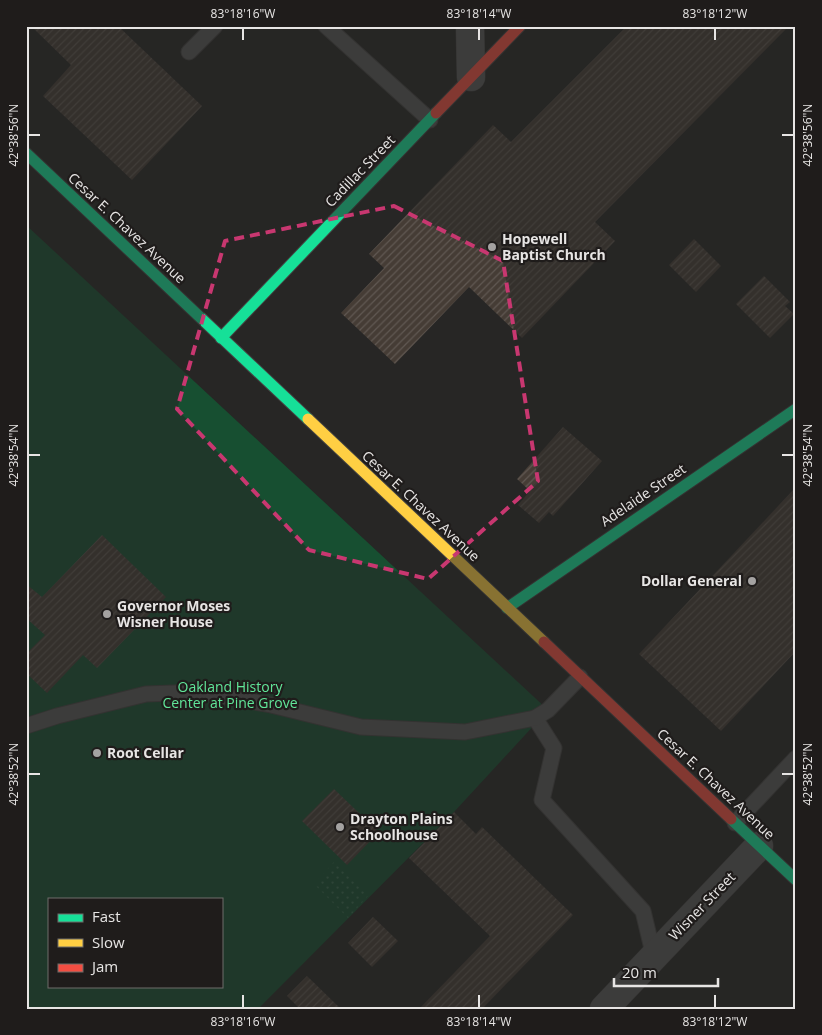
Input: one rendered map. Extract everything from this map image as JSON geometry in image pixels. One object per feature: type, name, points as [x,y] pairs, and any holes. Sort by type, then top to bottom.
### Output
[{"type":"main road","name":"Cadillac Street","points":[[221,338],[520,26]]},
{"type":"main road","name":"Cesar E. Chavez Avenue","points":[[26,153],[796,880]]},
{"type":"main road","name":"Adelaide Street","points":[[507,608],[796,409]]},
{"type":"street","points":[[470,26],[471,77]]},
{"type":"street","name":"Wisner Street","points":[[604,1009],[759,846]]},
{"type":"lane","points":[[189,52],[214,26]]},
{"type":"lane","points":[[326,26],[430,120]]},
{"type":"lane","points":[[26,726],[56,716],[146,694],[202,692],[271,705],[361,727],[466,732],[535,718],[548,710],[580,676]]},
{"type":"lane","points":[[535,718],[554,748],[542,800],[643,911],[654,957]]},
{"type":"lane","points":[[735,823],[796,758]]},
{"type":"highlighted area","points":[[394,206],[503,261],[538,481],[428,579],[309,550],[177,409],[225,241]]},
{"type":"green space","name":"Oakland History Center at Pine Grove","points":[[26,225],[548,710],[454,812],[258,1009],[26,1009]]},
{"type":"green space","points":[[334,862],[368,896],[348,918],[314,884]]},
{"type":"building","points":[[31,26],[118,26],[202,106],[132,180],[43,96],[71,65]]},
{"type":"building","points":[[627,26],[789,26],[595,222],[615,241],[522,338],[469,287],[395,364],[341,313],[384,268],[369,254],[493,125],[511,142]]},
{"type":"building","points":[[694,239],[721,266],[696,292],[669,265]]},
{"type":"building","points":[[764,276],[790,302],[785,306],[794,314],[770,338],[736,304]]},
{"type":"building","points":[[563,427],[602,461],[553,516],[549,512],[539,523],[518,505],[530,491],[517,479]]},
{"type":"building","name":"Dollar General","points":[[796,487],[796,651],[721,731],[639,654]]},
{"type":"building","name":"Governor Moses Wisner House","points":[[102,535],[166,597],[97,668],[83,655],[47,693],[26,673],[26,654],[45,635],[26,618],[26,584],[42,597]]},
{"type":"building","name":"Drayton Plains Schoolhouse","points":[[334,789],[379,832],[347,865],[302,821]]},
{"type":"building","points":[[454,812],[476,834],[482,827],[573,915],[482,1009],[419,1009],[490,936],[409,858]]},
{"type":"building","points":[[373,917],[398,941],[372,967],[348,943]]},
{"type":"building","points":[[307,976],[341,1009],[300,1009],[287,996]]},
{"type":"traffic: fast","points":[[221,338],[436,113]]},
{"type":"traffic: fast","points":[[26,153],[308,419]]},
{"type":"traffic: fast","points":[[507,608],[796,409]]},
{"type":"traffic: fast","points":[[731,819],[796,880]]},
{"type":"traffic: slow","points":[[308,419],[544,642]]},
{"type":"traffic: jam","points":[[436,113],[520,26]]},
{"type":"traffic: jam","points":[[544,642],[731,819]]},
{"type":"place","name":"Hopewell Baptist Church","points":[[492,247]]},
{"type":"place","name":"Dollar General","points":[[752,581]]},
{"type":"place","name":"Governor Moses Wisner House","points":[[107,614]]},
{"type":"place","name":"Root Cellar","points":[[97,753]]},
{"type":"place","name":"Drayton Plains Schoolhouse","points":[[340,827]]}]
